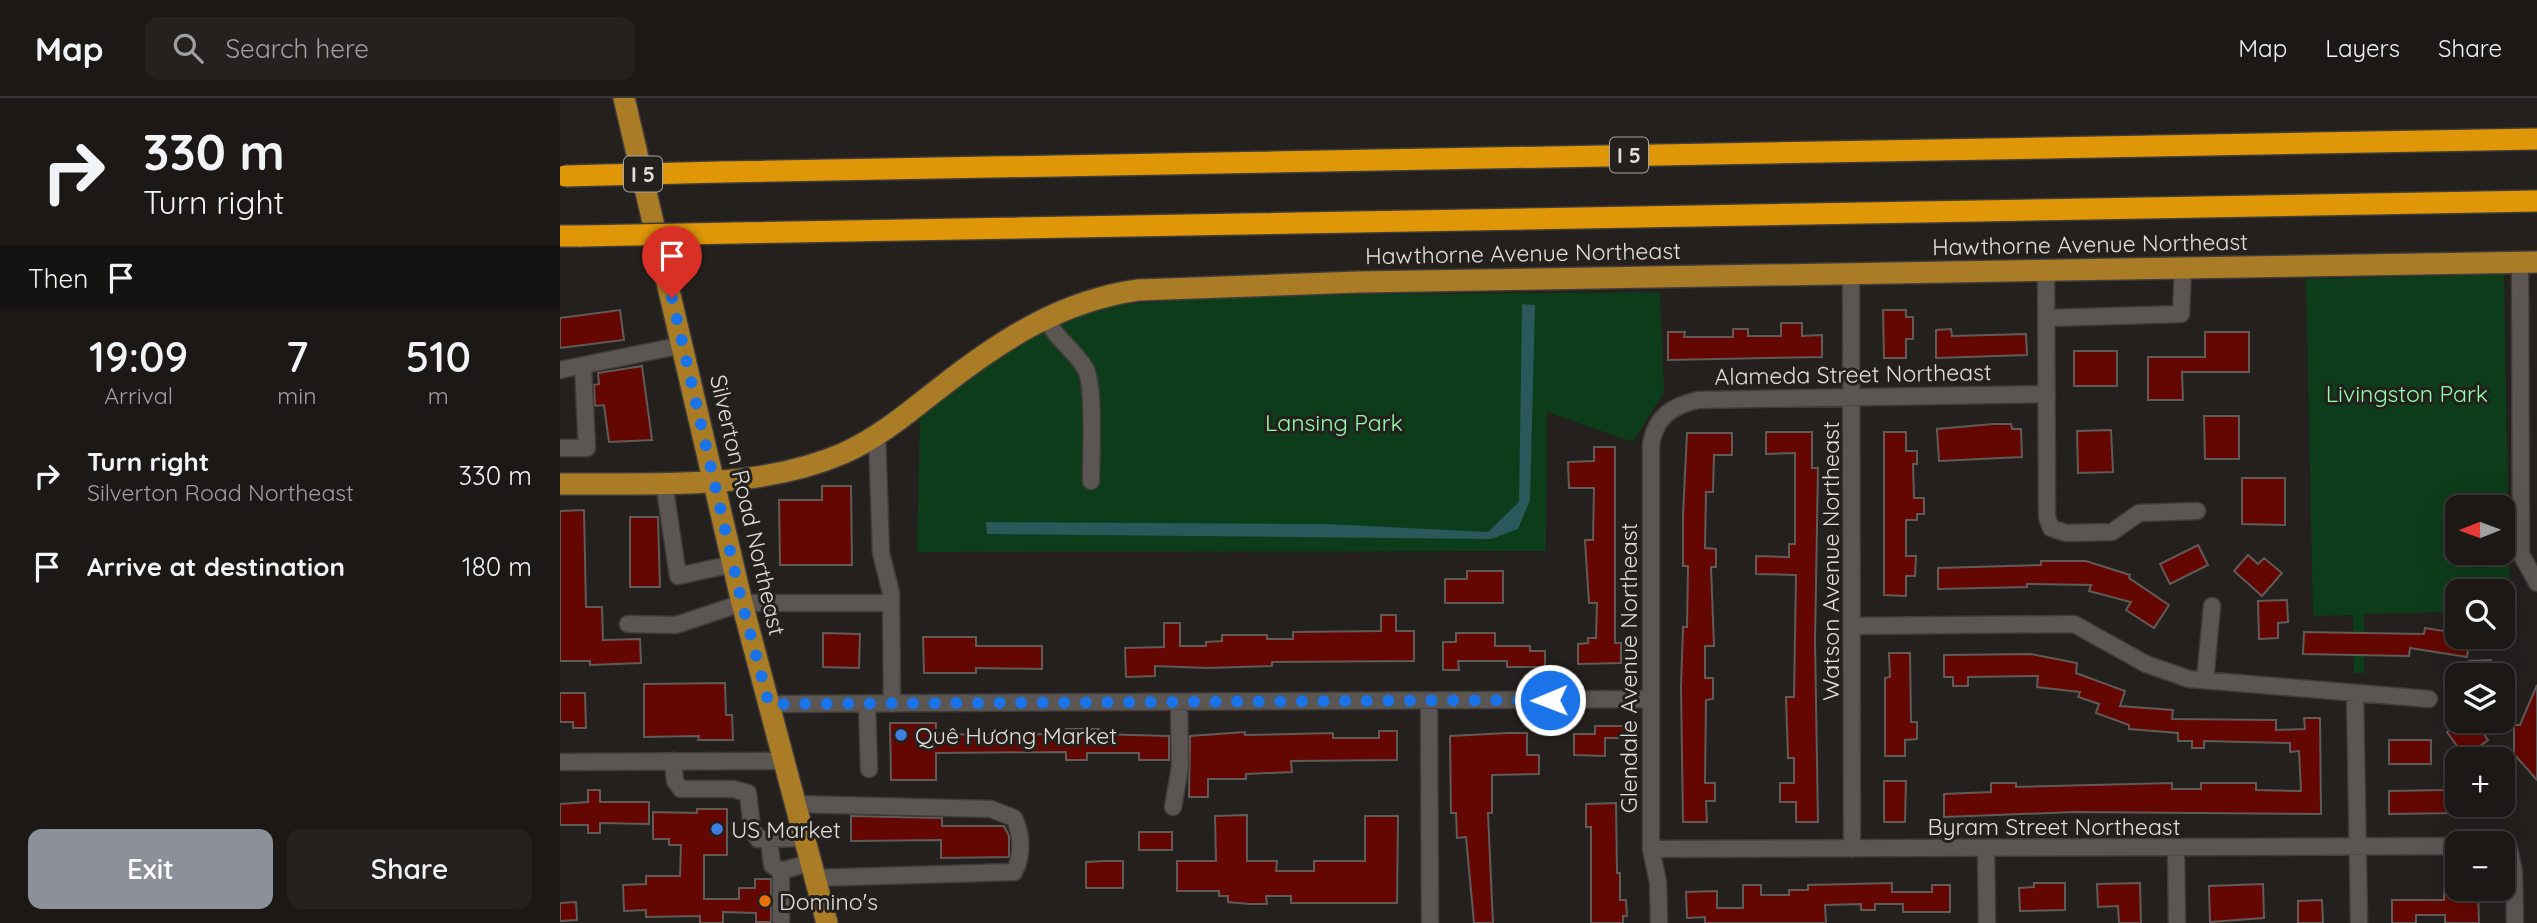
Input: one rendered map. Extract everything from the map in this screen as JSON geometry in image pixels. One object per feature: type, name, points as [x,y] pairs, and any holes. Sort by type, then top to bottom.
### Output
[{"type":"highway","name":"I 5","points":[[563,176],[2537,139]]},
{"type":"highway","points":[[570,236],[2537,201]]},
{"type":"main road","name":"Silverton Road Northeast","points":[[624,98],[742,603],[802,838],[827,923]]},
{"type":"main road","name":"Hawthorne Avenue Northeast","points":[[560,484],[715,481],[799,468],[843,453],[877,435],[1002,342],[1046,317],[1114,293],[1204,286],[2528,262]]},
{"type":"street","points":[[2528,262],[2520,300],[2529,373],[2521,554],[2537,583]]},
{"type":"street","points":[[2048,318],[2180,314],[2183,268]]},
{"type":"street","points":[[2046,271],[2047,517],[2051,528],[2066,533],[2112,533],[2139,513],[2197,511]]},
{"type":"street","name":"Watson Avenue Northeast","points":[[1851,274],[1852,849]]},
{"type":"street","points":[[2520,300],[2537,300]]},
{"type":"street","points":[[1046,317],[1057,338],[1077,357],[1090,378],[1091,481]]},
{"type":"street","points":[[560,370],[683,345]]},
{"type":"street","points":[[560,448],[587,448],[583,366]]},
{"type":"street","name":"Alameda Street Northeast","points":[[1664,415],[1670,409],[1698,400],[2047,394]]},
{"type":"street","name":"Glendale Avenue Northeast","points":[[1659,923],[1658,882],[1651,849],[1651,444],[1664,415]]},
{"type":"street","points":[[877,435],[881,553],[891,604],[892,704]]},
{"type":"street","points":[[664,483],[678,576],[733,564]]},
{"type":"street","points":[[628,624],[676,625],[742,603],[891,604]]},
{"type":"street","points":[[2205,680],[2212,606]]},
{"type":"street","points":[[1853,626],[2074,624],[2168,674],[2205,680],[2429,699]]},
{"type":"street","points":[[2356,694],[2359,923]]},
{"type":"street","points":[[769,704],[1650,699]]},
{"type":"street","points":[[1429,702],[1430,923]]},
{"type":"street","points":[[1173,807],[1180,767],[1179,703]]},
{"type":"street","points":[[867,704],[869,769]]},
{"type":"street","points":[[673,761],[675,782],[681,789],[733,789],[748,793],[753,835],[769,840],[802,838]]},
{"type":"street","points":[[560,762],[783,761]]},
{"type":"street","points":[[769,840],[772,865],[781,871],[1014,872],[1021,851],[1018,826],[1014,818],[991,809],[794,804]]},
{"type":"street","name":"Byram Street Northeast","points":[[1651,849],[2357,849],[2445,846]]},
{"type":"street","points":[[2176,849],[2177,923]]},
{"type":"street","points":[[1986,850],[1987,923]]},
{"type":"street","points":[[781,871],[781,923]]},
{"type":"street","points":[[2515,901],[2515,923]]},
{"type":"green space","name":"Livingston Park","points":[[2504,274],[2508,495],[2445,495],[2445,565],[2509,565],[2509,579],[2445,579],[2445,612],[2364,614],[2364,673],[2354,673],[2353,615],[2313,616],[2306,279]]},
{"type":"green space","name":"Lansing Park","points":[[1660,292],[1664,392],[1633,442],[1547,412],[1546,551],[917,552],[920,417],[1002,352],[1093,307],[1233,295]]},
{"type":"water","points":[[1522,304],[1535,305],[1530,500],[1518,529],[1491,539],[987,534],[986,522],[1327,524],[1488,532],[1519,502]]},
{"type":"building","points":[[620,310],[624,340],[560,348],[560,318]]},
{"type":"building","points":[[1883,310],[1906,310],[1906,317],[1913,317],[1913,339],[1906,339],[1906,358],[1884,358]]},
{"type":"building","points":[[1781,323],[1802,323],[1802,336],[1822,335],[1822,357],[1668,360],[1668,332],[1685,332],[1684,337],[1733,337],[1733,329],[1748,329],[1748,336],[1781,336]]},
{"type":"building","points":[[1951,329],[1952,336],[2026,334],[2027,355],[1936,358],[1936,330]]},
{"type":"building","points":[[2205,332],[2249,332],[2249,372],[2182,372],[2183,400],[2148,400],[2148,357],[2205,357]]},
{"type":"building","points":[[2074,351],[2117,351],[2117,386],[2074,386]]},
{"type":"building","points":[[642,366],[652,440],[609,442],[604,405],[595,406],[594,385],[599,384],[598,373]]},
{"type":"building","points":[[2204,416],[2239,416],[2239,459],[2205,459]]},
{"type":"building","points":[[2011,424],[2012,429],[2021,429],[2022,457],[1939,461],[1937,429]]},
{"type":"building","points":[[2111,430],[2113,472],[2078,473],[2077,431]]},
{"type":"building","points":[[1766,432],[1812,432],[1812,468],[1818,468],[1815,641],[1818,822],[1796,822],[1796,802],[1780,802],[1780,783],[1794,783],[1794,758],[1788,758],[1786,697],[1794,697],[1796,575],[1756,574],[1756,556],[1789,557],[1789,544],[1795,544],[1795,453],[1766,454]]},
{"type":"building","points":[[1884,432],[1906,432],[1906,451],[1917,451],[1917,464],[1913,464],[1914,498],[1924,498],[1924,514],[1917,514],[1917,520],[1906,520],[1906,556],[1916,556],[1915,576],[1906,576],[1906,596],[1884,595]]},
{"type":"building","points":[[1687,433],[1732,433],[1732,455],[1714,455],[1713,492],[1706,492],[1705,548],[1716,549],[1716,567],[1711,567],[1714,646],[1705,646],[1705,678],[1713,678],[1713,699],[1706,700],[1705,783],[1715,783],[1715,801],[1706,801],[1707,822],[1683,822],[1681,687],[1683,627],[1687,627],[1688,566],[1683,566],[1683,515]]},
{"type":"building","points":[[1594,447],[1615,447],[1615,643],[1621,643],[1621,663],[1578,664],[1578,644],[1588,643],[1588,638],[1596,638],[1597,603],[1589,603],[1585,540],[1593,540],[1594,488],[1569,488],[1568,462],[1594,461]]},
{"type":"building","points":[[2242,478],[2285,478],[2285,525],[2242,524]]},
{"type":"building","points":[[822,486],[851,486],[852,565],[780,565],[779,500],[822,500]]},
{"type":"building","points":[[584,510],[586,607],[602,607],[603,640],[640,639],[641,663],[590,665],[590,661],[560,661],[560,511]]},
{"type":"building","points":[[630,517],[658,517],[660,587],[630,587]]},
{"type":"building","points":[[2198,545],[2208,565],[2170,584],[2160,564]]},
{"type":"building","points":[[2248,555],[2258,564],[2264,558],[2282,573],[2262,596],[2234,571]]},
{"type":"building","points":[[2041,561],[2086,561],[2130,575],[2129,578],[2169,605],[2154,628],[2126,610],[2131,602],[2089,591],[2091,585],[2027,584],[2027,587],[1938,589],[1938,568],[2041,565]]},
{"type":"building","points":[[1467,571],[1503,571],[1503,603],[1445,603],[1445,579],[1467,579]]},
{"type":"building","points":[[2287,600],[2288,622],[2278,623],[2278,638],[2259,639],[2258,601]]},
{"type":"building","points":[[1381,615],[1396,615],[1396,631],[1414,631],[1414,661],[1272,662],[1272,666],[1207,668],[1155,666],[1155,676],[1126,677],[1125,648],[1164,647],[1164,623],[1180,623],[1180,646],[1206,646],[1206,642],[1222,641],[1222,635],[1267,635],[1267,639],[1293,639],[1293,632],[1381,631]]},
{"type":"building","points":[[2425,628],[2445,631],[2445,649],[2468,649],[2467,657],[2410,648],[2409,656],[2303,654],[2304,632],[2424,634]]},
{"type":"building","points":[[823,633],[860,634],[859,668],[823,667]]},
{"type":"building","points":[[1456,633],[1495,633],[1495,646],[1530,646],[1530,651],[1545,651],[1545,667],[1507,667],[1507,661],[1458,661],[1459,670],[1443,670],[1443,642],[1456,642]]},
{"type":"building","points":[[923,637],[976,637],[976,646],[1042,646],[1042,669],[976,668],[976,673],[924,673]]},
{"type":"building","points":[[1889,653],[1910,653],[1911,722],[1917,722],[1917,739],[1905,740],[1905,756],[1885,756],[1885,678],[1890,677]]},
{"type":"building","points":[[2031,654],[2077,663],[2076,673],[2125,691],[2120,706],[2173,710],[2172,719],[2276,720],[2276,730],[2305,729],[2304,718],[2320,718],[2321,814],[2075,812],[1944,817],[1944,794],[1991,792],[1991,783],[2016,783],[2016,787],[2172,783],[2172,789],[2201,789],[2201,783],[2256,783],[2256,790],[2301,791],[2299,751],[2290,752],[2290,743],[2204,741],[2204,748],[2192,748],[2192,741],[2178,741],[2178,733],[2129,729],[2129,725],[2096,713],[2099,704],[2078,697],[2080,692],[2037,687],[2038,676],[1968,677],[1968,686],[1953,686],[1953,677],[1944,677],[1944,655]]},
{"type":"building","points":[[2491,660],[2491,663],[2469,663]]},
{"type":"building","points":[[725,683],[726,715],[732,715],[733,740],[698,740],[699,736],[644,737],[644,684]]},
{"type":"building","points":[[2537,685],[2537,780],[2515,755],[2515,725],[2520,725]]},
{"type":"building","points":[[560,693],[585,693],[586,728],[573,728],[573,722],[560,722]]},
{"type":"building","points":[[890,723],[936,723],[936,734],[1023,735],[1066,733],[1066,729],[1099,729],[1099,734],[1169,736],[1169,760],[1139,760],[1139,753],[1087,753],[1087,760],[1066,760],[1066,752],[936,753],[936,780],[891,780]]},
{"type":"building","points":[[1595,726],[1636,726],[1636,738],[1605,738],[1605,756],[1574,755],[1574,734],[1595,734]]},
{"type":"building","points":[[1379,731],[1397,731],[1397,760],[1291,761],[1292,772],[1246,774],[1246,779],[1208,779],[1208,797],[1189,797],[1190,736],[1245,732],[1245,735],[1333,733],[1333,738],[1379,738]]},
{"type":"building","points":[[1527,733],[1527,755],[1539,755],[1539,774],[1492,775],[1492,813],[1488,813],[1493,923],[1474,923],[1466,837],[1457,838],[1456,813],[1451,813],[1450,736]]},
{"type":"building","points":[[2448,733],[2483,733],[2488,740],[2479,747],[2458,747]]},
{"type":"building","points":[[2389,740],[2431,740],[2431,764],[2389,764]]},
{"type":"building","points":[[2445,772],[2445,813],[2389,814],[2389,791],[2444,790]]},
{"type":"building","points":[[1884,781],[1906,781],[1905,822],[1884,822]]},
{"type":"building","points":[[588,790],[600,790],[600,802],[649,802],[649,824],[600,823],[600,833],[588,833],[588,825],[560,825],[560,804],[588,802]]},
{"type":"building","points":[[1616,803],[1617,873],[1620,873],[1620,900],[1626,900],[1627,916],[1623,916],[1623,923],[1591,923],[1591,827],[1586,827],[1586,804]]},
{"type":"building","points":[[697,809],[727,809],[727,855],[704,855],[704,899],[739,899],[739,888],[755,888],[755,879],[771,879],[771,922],[756,922],[756,913],[723,912],[723,923],[700,923],[700,916],[646,917],[646,910],[624,911],[623,885],[646,884],[646,876],[680,876],[681,845],[669,845],[669,839],[653,839],[653,812],[697,813]]},
{"type":"building","points":[[1247,815],[1247,861],[1277,861],[1276,871],[1314,871],[1314,861],[1365,861],[1365,816],[1398,816],[1397,903],[1291,903],[1291,896],[1266,896],[1267,904],[1249,904],[1228,902],[1228,896],[1219,896],[1219,891],[1177,891],[1177,861],[1216,861],[1215,816]]},
{"type":"building","points":[[851,816],[942,818],[942,826],[1004,826],[1009,836],[1009,857],[941,858],[941,840],[851,841]]},
{"type":"building","points":[[1139,832],[1172,832],[1172,850],[1139,850]]},
{"type":"building","points":[[1123,861],[1123,888],[1086,888],[1086,862]]},
{"type":"building","points":[[1892,883],[1892,892],[1932,892],[1932,885],[1950,885],[1950,912],[1903,912],[1903,904],[1875,904],[1875,910],[1861,910],[1861,904],[1825,905],[1826,923],[1705,923],[1705,917],[1687,918],[1686,892],[1717,891],[1717,908],[1743,908],[1743,885],[1761,885],[1761,895],[1789,895],[1789,890],[1808,890],[1808,885]]},
{"type":"building","points":[[2034,883],[2065,883],[2065,910],[2020,911],[2019,888],[2034,887]]},
{"type":"building","points":[[2140,883],[2141,923],[2119,923],[2118,906],[2098,907],[2097,884]]},
{"type":"building","points":[[2444,883],[2445,901],[2478,901],[2479,923],[2445,923],[2445,915],[2416,915],[2416,923],[2392,923],[2392,900],[2444,900]]},
{"type":"building","points":[[2263,884],[2264,918],[2210,922],[2209,886]]},
{"type":"building","points":[[2322,900],[2323,923],[2298,923],[2298,901]]},
{"type":"building","points":[[576,902],[577,920],[560,921],[560,903]]},
{"type":"place","name":"Quê Hương Market","points":[[901,735]]},
{"type":"place","name":"US Market","points":[[717,829]]},
{"type":"place","name":"Domino's","points":[[765,901]]},
{"type":"route","points":[[672,298],[742,603],[769,704],[1550,700]]}]
